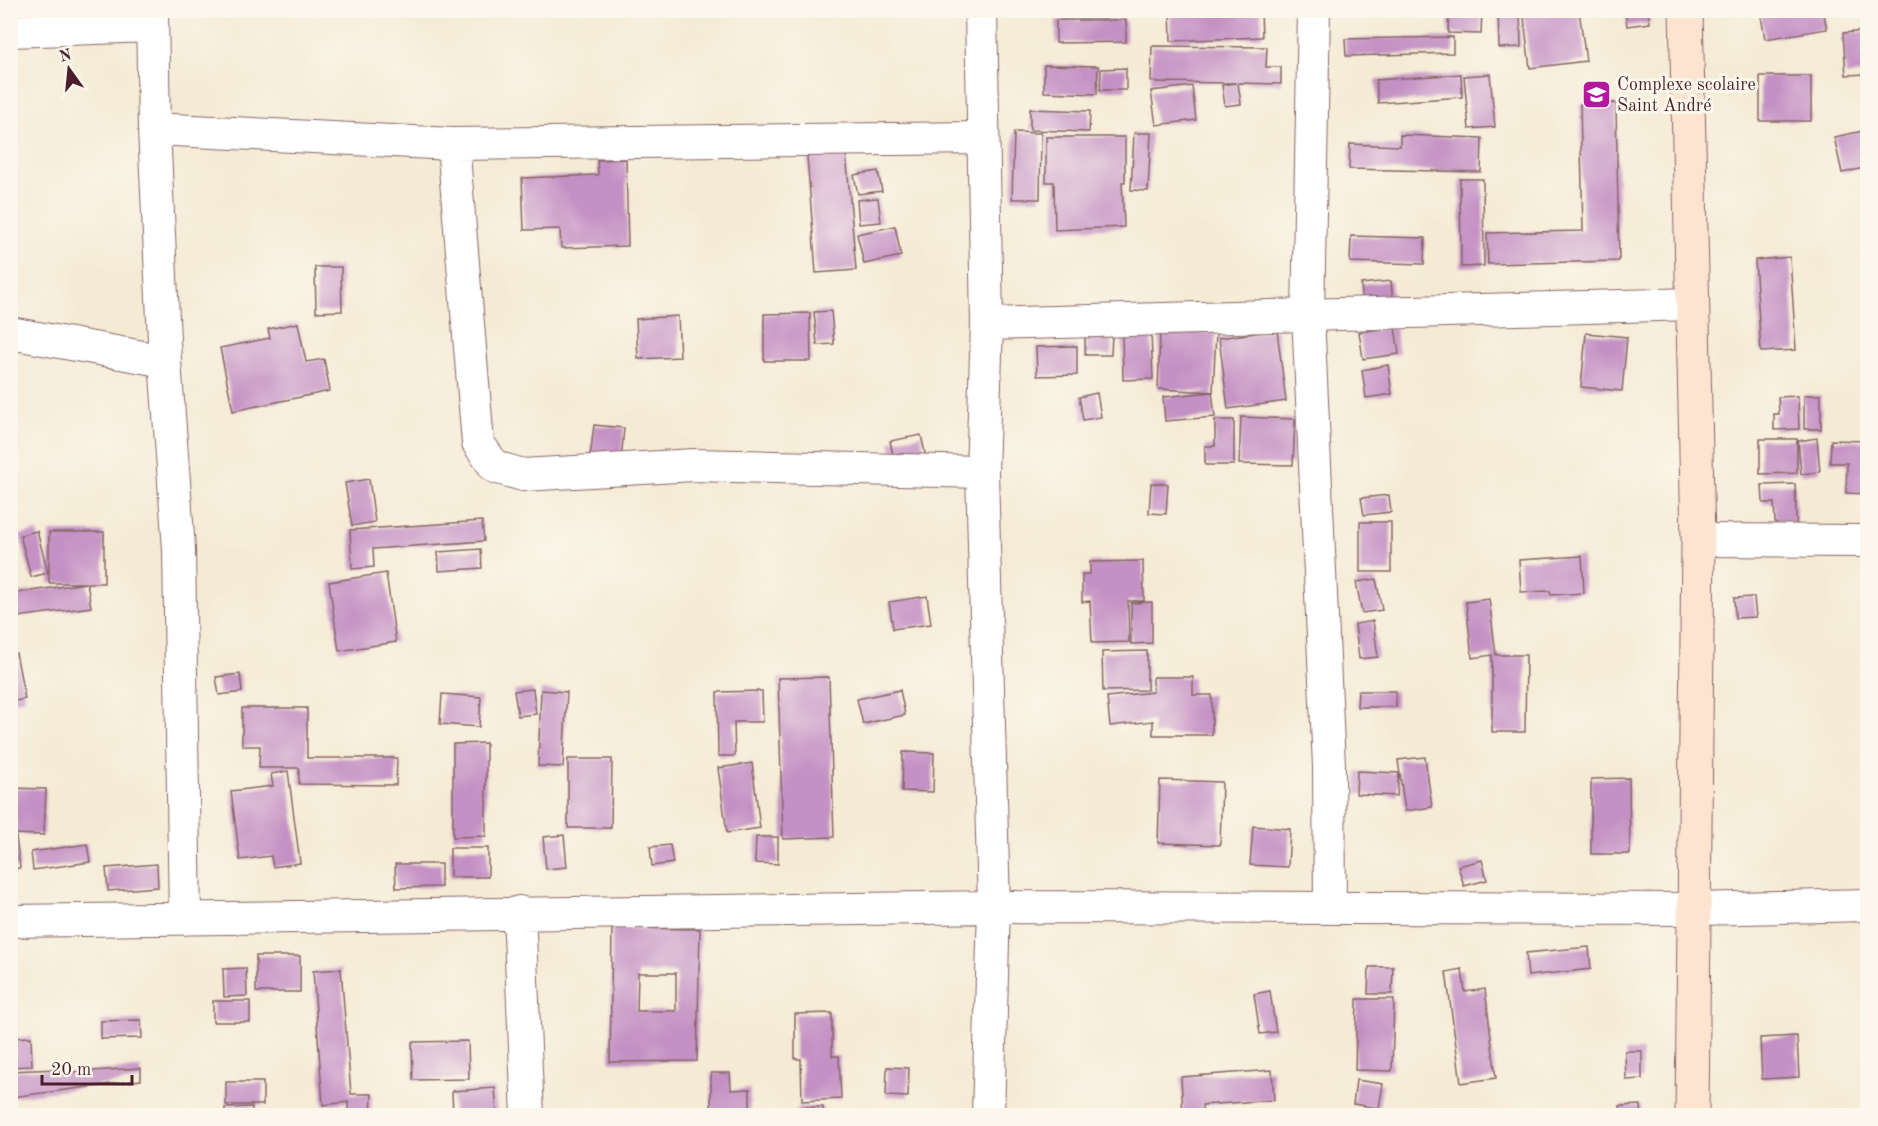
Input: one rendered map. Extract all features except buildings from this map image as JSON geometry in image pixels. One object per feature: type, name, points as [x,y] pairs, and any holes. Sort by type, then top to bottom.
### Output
[{"type":"street","points":[[981,10],[987,324],[982,472],[994,907],[988,1116]]},
{"type":"street","points":[[1314,10],[1308,315],[1329,766],[1330,907]]},
{"type":"street","points":[[1686,10],[1698,540],[1692,1116]]},
{"type":"street","points":[[10,31],[152,18],[154,129],[165,361],[179,549],[185,919]]},
{"type":"street","points":[[154,129],[453,144],[983,138]]},
{"type":"street","points":[[453,144],[478,443],[495,467],[523,476],[694,465],[982,472]]},
{"type":"street","points":[[987,324],[1693,304]]},
{"type":"street","points":[[10,333],[165,361]]},
{"type":"street","points":[[1698,540],[1868,541]]},
{"type":"street","points":[[10,921],[994,907],[1695,909],[1868,905]]},
{"type":"street","points":[[519,912],[528,1116]]},
{"type":"place","name":"Complexe scolaire Saint André","points":[[1596,94]]}]
